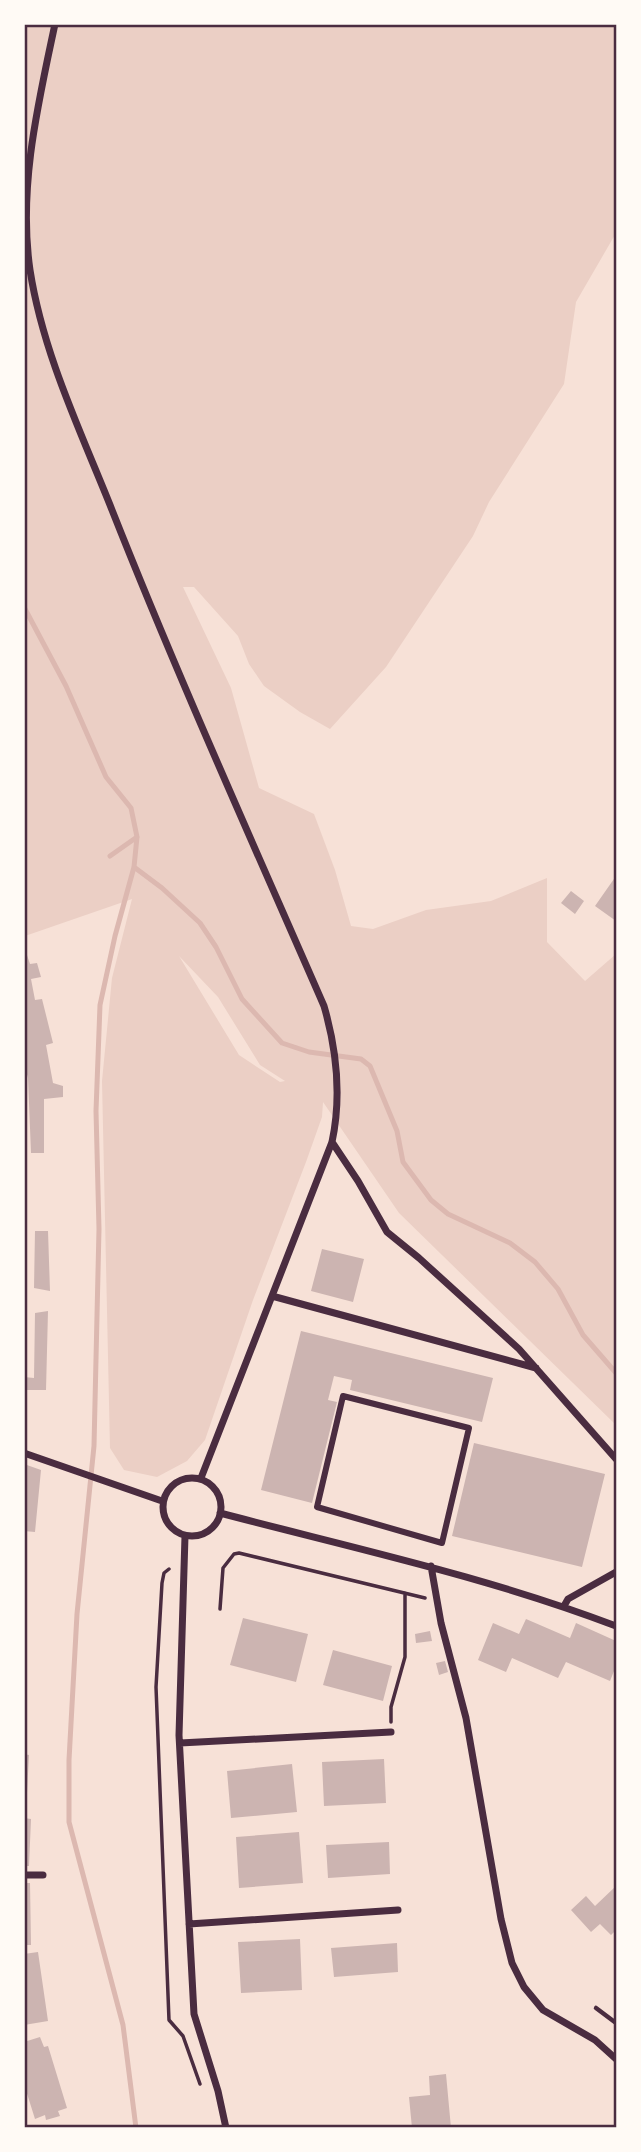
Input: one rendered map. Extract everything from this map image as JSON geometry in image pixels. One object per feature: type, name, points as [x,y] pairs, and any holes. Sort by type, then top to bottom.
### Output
[{"type":"street","points":[[55,24],[38,104],[27,201],[30,268],[39,314],[55,366],[122,537],[183,684],[324,1006],[335,1045],[337,1117],[332,1142],[201,1478]]},
{"type":"street","points":[[332,1142],[387,1233],[419,1258],[537,1368],[617,1459]]},
{"type":"street","points":[[272,1296],[537,1368]]},
{"type":"street","points":[[343,1396],[469,1428],[442,1543],[317,1507],[343,1396]]},
{"type":"street","points":[[24,1453],[162,1501]]},
{"type":"street","points":[[201,1478],[216,1490],[221,1503],[220,1513],[216,1523],[202,1535],[185,1536],[167,1524],[162,1501],[166,1492],[179,1480],[201,1478]]},
{"type":"street","points":[[220,1513],[431,1566],[564,1606],[617,1626]]},
{"type":"street","points":[[185,1536],[180,1743],[194,2014],[218,2091],[226,2127]]},
{"type":"street","points":[[431,1566],[466,1718],[501,1919],[512,1963],[524,1987],[543,2010],[595,2040],[617,2059]]},
{"type":"street","points":[[564,1606],[568,1599],[617,1572]]},
{"type":"street","points":[[180,1743],[391,1732]]},
{"type":"street","points":[[24,1875],[43,1875]]},
{"type":"street","points":[[189,1924],[398,1910]]},
{"type":"lane","points":[[596,2008],[617,2023]]},
{"type":"path","points":[[220,1609],[223,1568],[234,1554],[239,1553],[437,1601]]},
{"type":"path","points":[[169,1569],[164,1573],[162,1583],[156,1687],[169,2020],[183,2036],[205,2095]]},
{"type":"path","points":[[391,1732],[391,1707],[405,1657],[405,1593]]},
{"type":"shaded area","points":[[25,25],[616,25],[616,233],[576,302],[564,384],[489,502],[473,536],[386,667],[330,729],[300,712],[264,686],[249,664],[238,636],[194,587],[183,587],[231,688],[259,788],[314,814],[335,870],[351,926],[373,929],[426,910],[491,901],[547,878],[547,942],[585,981],[616,954],[616,1425],[399,1213],[323,1102],[322,1117],[253,1300],[205,1440],[187,1461],[157,1477],[124,1470],[110,1448],[102,1081],[112,978],[132,899],[25,936]],"holes":[[[179,956],[218,997],[260,1065],[285,1081],[280,1082],[239,1055]]]},
{"type":"building","points":[[616,876],[616,921],[595,906]]},
{"type":"building","points":[[571,891],[584,901],[575,914],[561,903]]},
{"type":"building","points":[[25,949],[30,964],[37,963],[41,977],[31,979],[35,1000],[42,999],[53,1043],[46,1045],[53,1083],[63,1086],[63,1097],[44,1099],[44,1153],[31,1153],[28,1078],[24,1063]]},
{"type":"building","points":[[35,1231],[48,1231],[50,1291],[34,1288]]},
{"type":"building","points":[[322,1249],[364,1259],[353,1302],[311,1291]]},
{"type":"building","points":[[48,1311],[46,1390],[24,1390],[24,1377],[34,1378],[35,1313]]},
{"type":"building","points":[[301,1331],[493,1378],[482,1422],[350,1390],[352,1380],[334,1376],[328,1400],[337,1402],[312,1503],[261,1490]]},
{"type":"building","points":[[474,1443],[605,1474],[582,1567],[452,1536]]},
{"type":"building","points":[[24,1464],[41,1470],[35,1532],[24,1531]]},
{"type":"building","points":[[243,1618],[308,1634],[296,1682],[230,1665]]},
{"type":"building","points":[[526,1619],[570,1638],[576,1623],[616,1641],[616,1666],[610,1681],[566,1662],[558,1678],[512,1658],[506,1672],[478,1660],[493,1623],[519,1634]]},
{"type":"building","points":[[430,1631],[432,1641],[416,1643],[415,1634]]},
{"type":"building","points":[[333,1650],[392,1666],[383,1701],[323,1685]]},
{"type":"building","points":[[445,1661],[448,1672],[439,1675],[436,1663]]},
{"type":"building","points":[[24,1754],[29,1755],[27,1793],[24,1793]]},
{"type":"building","points":[[384,1759],[386,1803],[324,1806],[322,1762]]},
{"type":"building","points":[[292,1764],[297,1812],[231,1818],[227,1771]]},
{"type":"building","points":[[24,1818],[31,1819],[29,1866],[24,1866]]},
{"type":"building","points":[[299,1832],[303,1883],[239,1888],[236,1837]]},
{"type":"building","points":[[389,1842],[390,1874],[328,1878],[326,1845]]},
{"type":"building","points":[[24,1883],[30,1883],[31,1945],[24,1945]]},
{"type":"building","points":[[616,1886],[616,1930],[611,1935],[600,1924],[591,1932],[571,1910],[586,1896],[595,1906]]},
{"type":"building","points":[[300,1939],[302,1990],[241,1993],[238,1942]]},
{"type":"building","points":[[397,1943],[398,1972],[334,1977],[331,1948]]},
{"type":"building","points":[[38,1952],[48,2021],[24,2025],[24,1954]]},
{"type":"building","points":[[40,2037],[44,2047],[48,2046],[67,2108],[58,2111],[60,2116],[46,2120],[45,2115],[35,2119],[24,2084],[24,2042]]},
{"type":"building","points":[[446,2074],[451,2128],[412,2128],[409,2097],[430,2095],[429,2076]]},
{"type":"waterway","points":[[24,607],[66,686],[106,777],[131,808],[137,837],[134,867],[100,1005],[96,1111],[99,1229],[94,1446],[77,1614],[69,1760],[69,1822],[123,2025],[136,2128]]},
{"type":"waterway","points":[[110,856],[137,837]]},
{"type":"waterway","points":[[134,867],[162,888],[200,923],[216,947],[242,999],[282,1043],[309,1052],[361,1059],[370,1066],[397,1131],[403,1162],[431,1200],[448,1214],[510,1243],[535,1262],[558,1289],[583,1335],[616,1373]]}]
